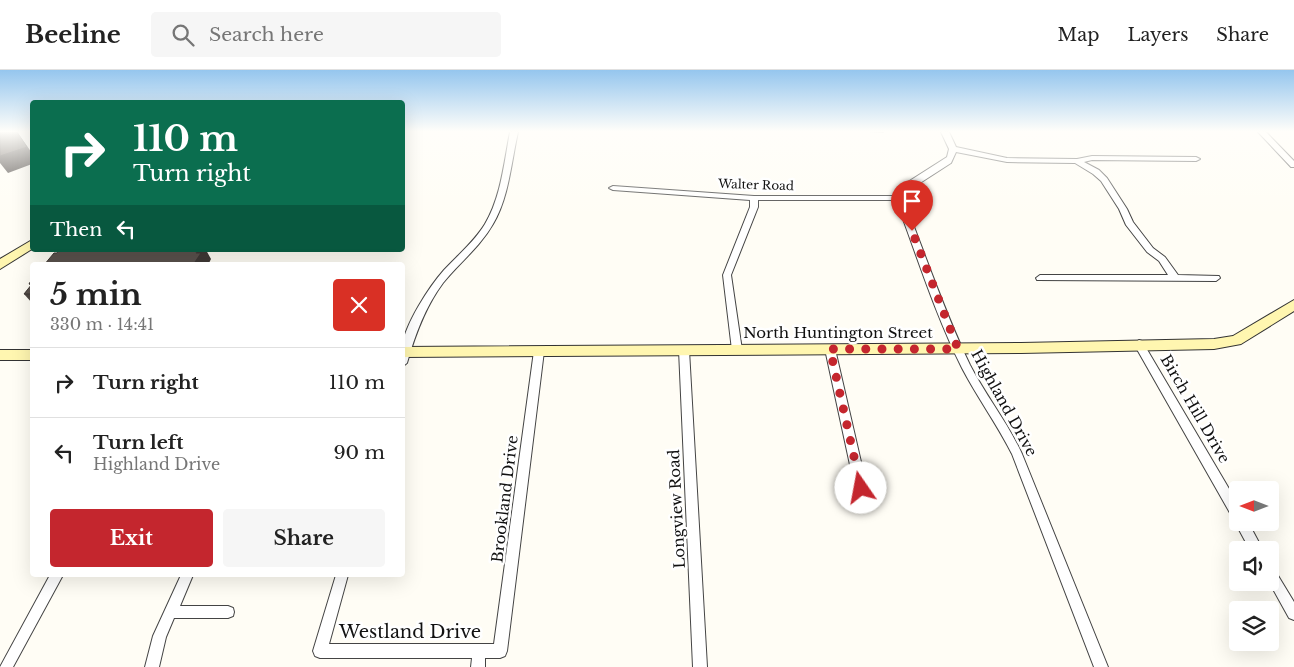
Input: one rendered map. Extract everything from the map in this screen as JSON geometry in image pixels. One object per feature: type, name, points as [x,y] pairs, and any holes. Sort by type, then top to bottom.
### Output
[{"type":"street","points":[[405,353],[418,316],[430,296],[448,272],[480,237],[494,214],[499,201],[508,160]]},
{"type":"street","points":[[899,198],[899,193],[902,189],[948,160]]},
{"type":"street","points":[[1007,160],[1082,160]]},
{"type":"street","points":[[1076,161],[1096,172],[1104,180],[1129,223],[1150,250],[1162,259],[1175,278]]},
{"type":"street","name":"Walter Road","points":[[613,188],[754,198],[899,198]]},
{"type":"street","points":[[737,350],[727,275],[754,207],[754,198]]},
{"type":"street","name":"Highland Drive","points":[[899,198],[958,349],[1012,443],[1101,667]]},
{"type":"street","points":[[0,265],[30,245]]},
{"type":"street","points":[[1040,278],[1216,278]]},
{"type":"street","name":"North Huntington Street","points":[[405,356],[539,351],[958,349],[1214,344],[1236,341],[1294,306]]},
{"type":"street","name":"Birch Hill Drive","points":[[1139,344],[1229,500]]},
{"type":"street","points":[[830,349],[861,488]]},
{"type":"street","name":"Longview Road","points":[[684,350],[700,667]]},
{"type":"street","name":"Brookland Drive","points":[[500,651],[539,351]]},
{"type":"street","points":[[0,355],[30,354]]},
{"type":"street","points":[[6,667],[57,577]]},
{"type":"street","points":[[152,667],[170,612],[186,577]]},
{"type":"street","name":"Westland Drive","points":[[341,577],[320,651],[500,651]]},
{"type":"street","points":[[1279,588],[1294,614]]},
{"type":"street","points":[[170,612],[228,612]]},
{"type":"street","points":[[478,667],[479,651]]},
{"type":"building","points":[[54,253],[201,253],[195,262],[46,262]]},
{"type":"building","points":[[30,286],[30,294],[24,294]]},
{"type":"route","points":[[861,488],[830,349],[958,349],[912,231]]}]
